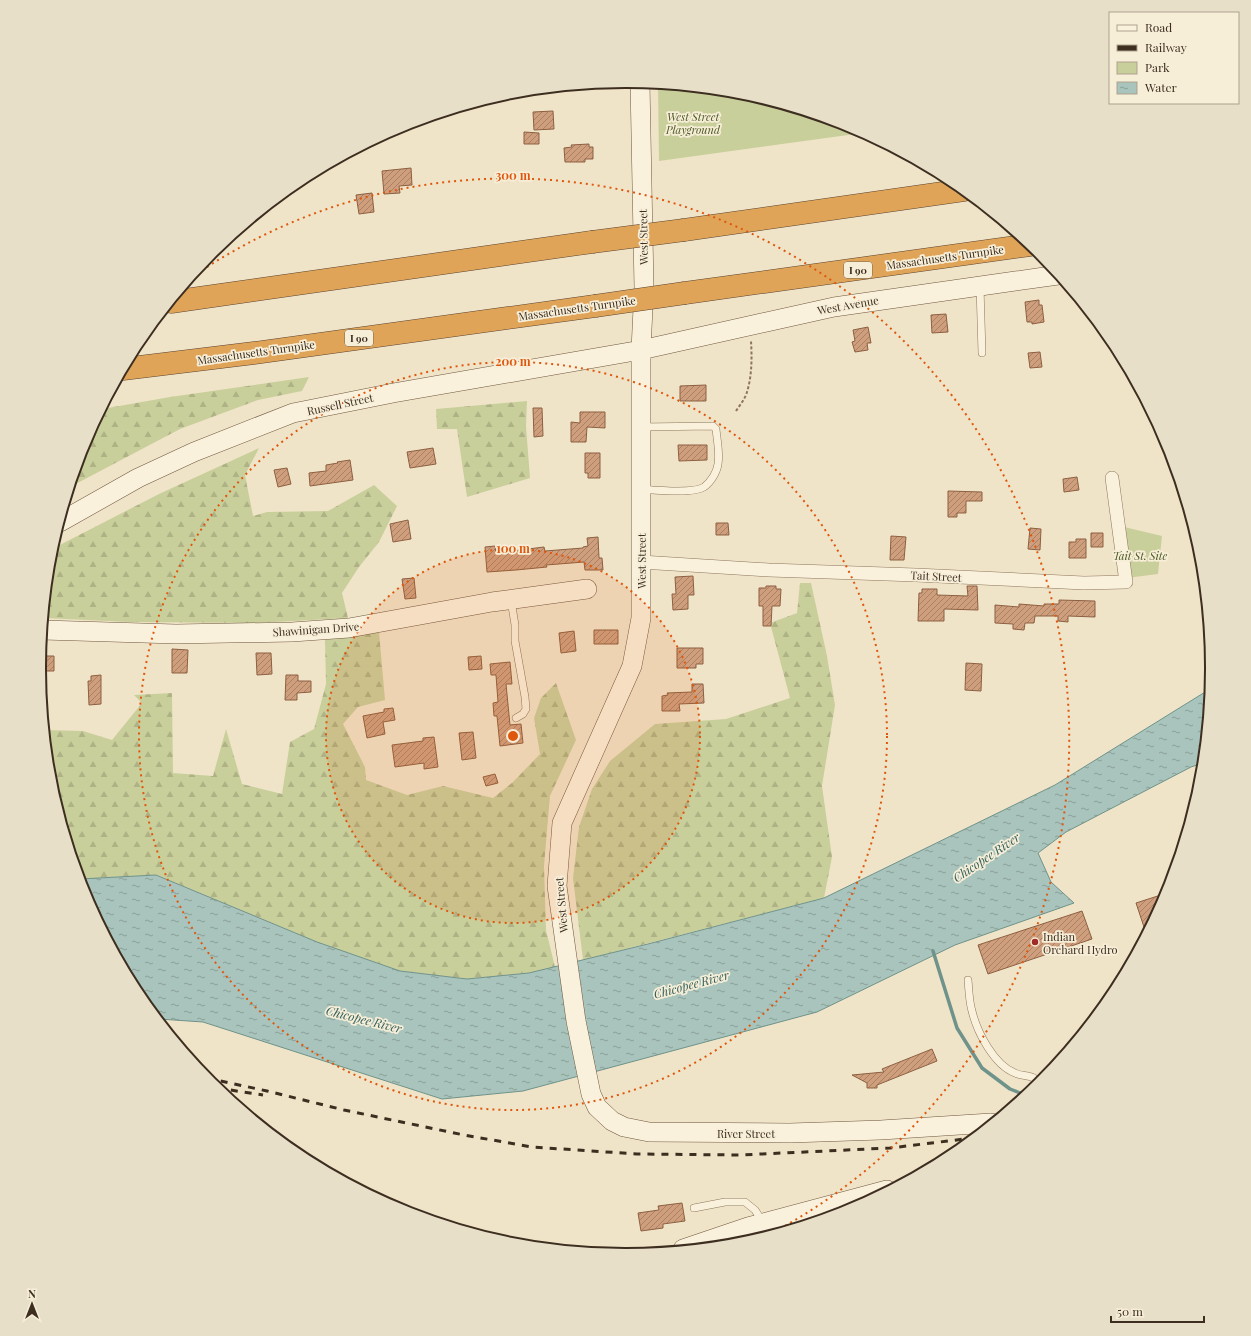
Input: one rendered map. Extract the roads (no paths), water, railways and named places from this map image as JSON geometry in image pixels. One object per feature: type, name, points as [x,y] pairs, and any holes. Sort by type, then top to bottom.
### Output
[{"type":"highway","points":[[178,301],[955,191]]},
{"type":"highway","name":"Massachusetts Turnpike","points":[[130,368],[254,353],[1023,246]]},
{"type":"main road","name":"West Street","points":[[576,1021],[557,886],[562,823],[632,666],[641,618],[641,350],[644,287],[640,89]]},
{"type":"main road","name":"West Avenue","points":[[641,350],[834,307],[1052,276]]},
{"type":"main road","name":"Russell Street","points":[[66,519],[138,478],[194,452],[293,413],[393,393],[641,350]]},
{"type":"main road","name":"Shawinigan Drive","points":[[47,630],[176,634],[292,632],[349,628],[511,600],[587,589]]},
{"type":"main road","name":"River Street","points":[[576,1021],[594,1102],[606,1117],[624,1127],[649,1132],[790,1133],[881,1130],[984,1123]]},
{"type":"main road","points":[[702,1243],[763,1223],[861,1197]]},
{"type":"street","name":"Tait Street","points":[[641,562],[769,570],[1084,583],[1126,582],[1112,478]]},
{"type":"lane","points":[[980,287],[982,353]]},
{"type":"lane","points":[[641,427],[713,426],[716,429],[718,462],[714,475],[704,487],[700,489],[678,491],[641,489]]},
{"type":"lane","points":[[511,600],[515,625],[515,641],[526,703],[526,709],[523,714],[516,718]]},
{"type":"lane","points":[[968,980],[972,1011],[979,1031],[992,1053],[1004,1067],[1016,1074],[1034,1079]]},
{"type":"lane","points":[[694,1208],[725,1202],[745,1202],[754,1210],[763,1223]]},
{"type":"water","name":"Chicopee River","points":[[1204,692],[1197,765],[1066,832],[1038,853],[1051,882],[1074,903],[955,945],[817,1012],[523,1091],[442,1099],[203,1022],[165,1019],[124,958],[106,924],[86,879],[156,875],[317,942],[400,971],[467,979],[529,973],[648,944],[824,898],[1055,785]]},
{"type":"waterway","points":[[933,951],[957,1028],[982,1068],[1010,1089],[1020,1093]]},
{"type":"railway","points":[[219,1081],[344,1110],[464,1135],[532,1147],[637,1154],[740,1155],[890,1148],[962,1139]]},
{"type":"railway","points":[[228,1090],[263,1095]]},
{"type":"place","name":"Indian Orchard Hydro","points":[[1035,942]]},
{"type":"park label","name":"West Street Playground","points":[[693,122]]},
{"type":"park label","name":"Tait St. Site","points":[[1140,555]]}]
